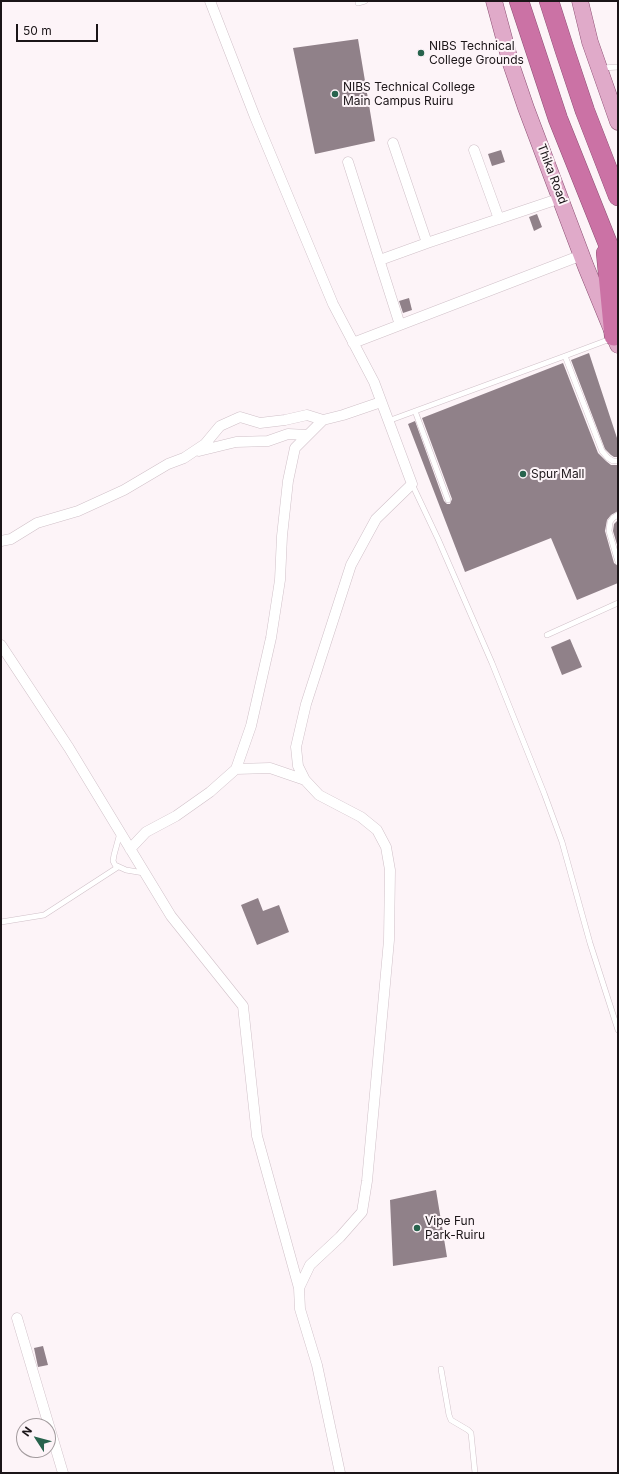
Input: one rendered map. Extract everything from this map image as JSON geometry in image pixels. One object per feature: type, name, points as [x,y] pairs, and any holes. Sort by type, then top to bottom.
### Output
[{"type":"highway","points":[[520,1],[558,119],[618,270]]},
{"type":"highway","points":[[549,1],[585,111],[618,196]]},
{"type":"highway","points":[[603,232],[616,339]]},
{"type":"main road","name":"Thika Road","points":[[494,1],[511,64],[526,108],[616,339]]},
{"type":"main road","points":[[580,1],[590,42],[617,118]]},
{"type":"street","points":[[210,1],[288,200],[333,304],[374,382],[412,484],[376,519],[351,566],[306,704],[296,747],[298,766],[305,780],[319,795],[361,817],[376,830],[386,848],[390,870],[389,932],[367,1181],[362,1212],[340,1237],[310,1265],[299,1288]]},
{"type":"street","points":[[393,143],[427,243]]},
{"type":"street","points":[[474,150],[499,219]]},
{"type":"street","points":[[348,162],[400,325]]},
{"type":"street","points":[[380,260],[561,198]]},
{"type":"street","points":[[353,343],[582,255]]},
{"type":"street","points":[[130,849],[146,832],[176,816],[210,792],[236,769],[251,726],[272,638],[280,580],[282,536],[288,481],[295,448],[323,420],[381,402]]},
{"type":"street","points":[[1,541],[11,538],[37,523],[78,511],[124,490],[168,464],[184,458],[205,444],[220,426],[240,417],[260,423],[285,420],[307,415],[323,420]]},
{"type":"street","points":[[193,452],[236,442],[268,441],[288,434],[308,435]]},
{"type":"street","points":[[1,645],[69,748],[171,916],[243,1006],[257,1136],[299,1288],[300,1309],[317,1365],[340,1473]]},
{"type":"street","points":[[236,769],[270,768],[305,780]]},
{"type":"street","points":[[17,1318],[64,1473]]},
{"type":"lane","points":[[358,3],[365,1]]},
{"type":"lane","points":[[599,68],[618,67]]},
{"type":"lane","points":[[388,421],[565,356],[616,339]]},
{"type":"lane","points":[[565,356],[602,451],[608,458],[613,461],[618,461]]},
{"type":"lane","points":[[415,410],[448,500]]},
{"type":"lane","points":[[412,484],[438,539],[492,664],[544,793],[562,842],[590,943],[618,1030]]},
{"type":"lane","points":[[618,515],[610,522],[609,531],[618,562]]},
{"type":"lane","points":[[547,635],[618,603]]},
{"type":"lane","points":[[120,832],[113,861],[115,865],[126,870],[145,873]]},
{"type":"lane","points":[[1,922],[44,915],[118,867]]},
{"type":"lane","points":[[441,1369],[449,1416],[451,1420],[471,1433],[476,1473]]},
{"type":"building","name":"NIBS Technical College Main Campus Ruiru","points":[[358,39],[375,141],[315,154],[293,48]]},
{"type":"building","points":[[501,150],[505,162],[492,166],[488,154]]},
{"type":"building","points":[[537,214],[542,227],[534,231],[529,217]]},
{"type":"building","points":[[409,298],[412,310],[403,313],[399,301]]},
{"type":"building","points":[[589,353],[618,441],[618,457],[614,457],[605,449],[571,360]]},
{"type":"building","name":"Spur Mall","points":[[563,363],[598,453],[611,465],[618,465],[618,511],[611,515],[607,520],[605,531],[614,563],[618,566],[618,583],[577,600],[551,538],[465,572],[408,424],[415,421],[444,501],[447,504],[450,504],[452,499],[422,418]]},
{"type":"building","points":[[618,520],[618,548],[613,531],[614,524]]},
{"type":"building","points":[[570,639],[582,667],[562,675],[551,647]]},
{"type":"building","points":[[258,898],[263,911],[279,905],[289,932],[257,945],[241,905]]},
{"type":"building","name":"Vipe Fun Park-Ruiru","points":[[436,1190],[447,1257],[393,1266],[390,1200]]},
{"type":"building","points":[[43,1346],[48,1365],[38,1367],[34,1348]]},
{"type":"place","name":"NIBS Technical College Grounds","points":[[421,53]]},
{"type":"place","name":"NIBS Technical College Main Campus Ruiru","points":[[335,94]]},
{"type":"place","name":"Spur Mall","points":[[523,474]]},
{"type":"place","name":"Vipe Fun Park-Ruiru","points":[[417,1228]]}]
